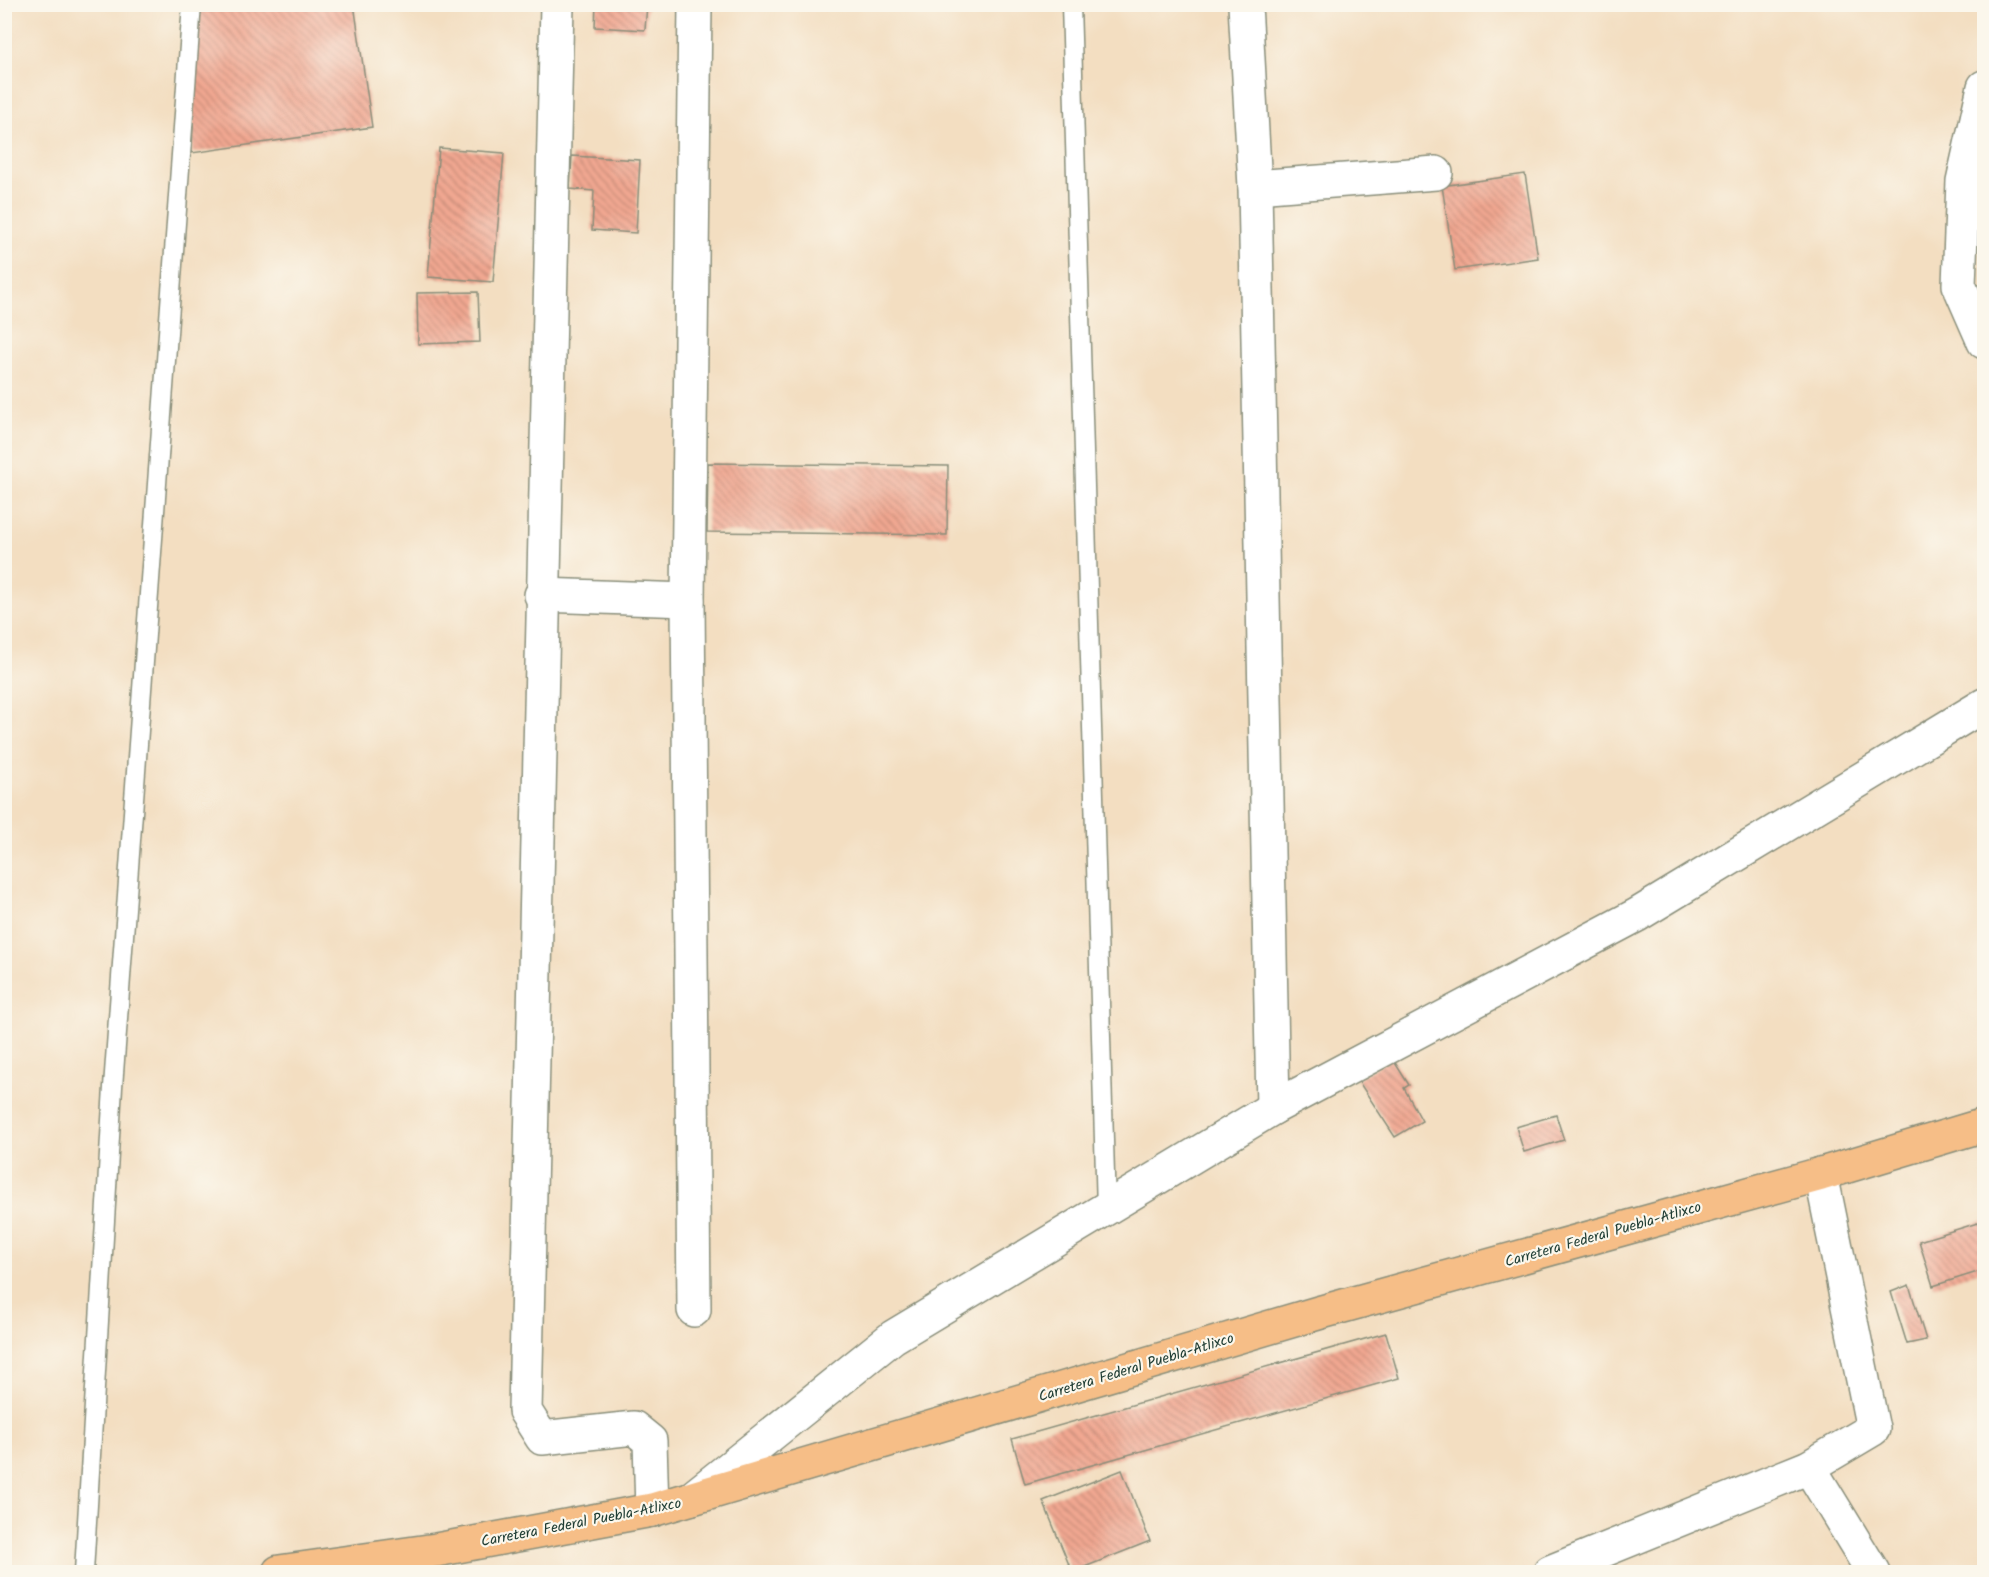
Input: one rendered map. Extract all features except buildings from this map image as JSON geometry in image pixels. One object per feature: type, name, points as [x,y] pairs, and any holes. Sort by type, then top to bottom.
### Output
[{"type":"main road","name":"Carretera Federal Puebla-Atlixco","points":[[279,1572],[436,1550],[652,1510],[691,1500],[1318,1313],[1821,1174],[1984,1125]]},
{"type":"street","points":[[556,4],[541,595],[525,1411],[542,1438],[634,1428],[650,1441],[652,1510]]},
{"type":"street","points":[[694,1310],[688,600],[695,4]]},
{"type":"street","points":[[1245,4],[1255,187],[1273,1108]]},
{"type":"street","points":[[1984,87],[1963,181],[1959,285],[1984,342]]},
{"type":"street","points":[[1255,187],[1436,173]]},
{"type":"street","points":[[541,595],[688,600]]},
{"type":"street","points":[[691,1500],[893,1337],[1273,1108],[1638,915],[1984,705]]},
{"type":"street","points":[[1550,1572],[1809,1467],[1873,1429],[1821,1174]]},
{"type":"street","points":[[1809,1467],[1873,1572]]},
{"type":"lane","points":[[84,1572],[114,1076],[192,4]]},
{"type":"lane","points":[[1071,4],[1106,1209]]}]
